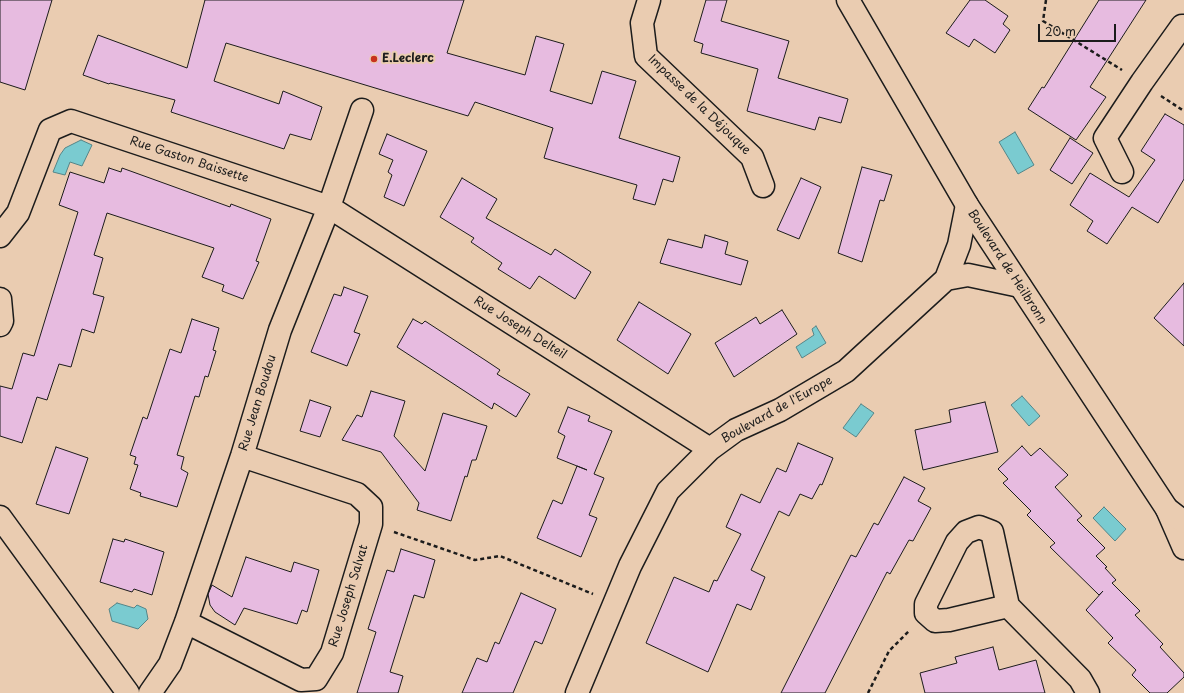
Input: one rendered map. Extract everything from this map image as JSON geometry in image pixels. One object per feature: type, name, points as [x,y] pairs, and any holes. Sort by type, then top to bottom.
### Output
[{"type":"street","name":"Impasse de la Déjouque","points":[[649,0],[642,23],[646,56],[752,157],[763,186]]},
{"type":"street","name":"Boulevard de Heilbronn","points":[[848,0],[967,205],[1167,509],[1184,522]]},
{"type":"street","points":[[1122,172],[1106,138],[1142,82],[1182,26],[1184,26]]},
{"type":"street","name":"Rue Jean Boudou","points":[[150,693],[170,664],[186,622],[242,456],[280,330],[329,207],[362,110]]},
{"type":"street","name":"Rue Gaston Baissette","points":[[0,236],[18,214],[50,130],[70,121],[329,207]]},
{"type":"street","name":"Boulevard de l'Europe","points":[[577,693],[630,566],[668,491],[710,449],[736,430],[780,410],[846,371],[946,279],[959,245],[967,205]]},
{"type":"street","name":"Rue Joseph Delteil","points":[[329,207],[710,449]]},
{"type":"street","points":[[946,279],[968,275],[1020,286]]},
{"type":"street","points":[[0,299],[2,321],[0,325]]},
{"type":"street","name":"Rue Joseph Salvat","points":[[186,622],[301,680],[316,678],[332,653],[371,524],[371,506],[357,494],[242,456]]},
{"type":"street","points":[[1167,509],[1184,548]]},
{"type":"street","points":[[0,517],[128,693]]},
{"type":"street","points":[[1008,606],[949,620],[935,621],[926,613],[926,604],[957,542],[966,532],[979,527],[992,532],[1008,606],[1080,679],[1088,693]]},
{"type":"path","points":[[1046,0],[1043,21],[1142,82],[1184,112]]},
{"type":"path","points":[[371,524],[475,560],[500,556],[615,603]]},
{"type":"path","points":[[868,693],[889,651],[926,613]]},
{"type":"water","points":[[1015,132],[1034,165],[1018,174],[999,142]]},
{"type":"water","points":[[81,140],[92,145],[82,166],[70,162],[65,175],[53,172],[60,155],[65,148]]},
{"type":"water","points":[[816,326],[826,343],[802,358],[796,347],[814,335],[812,329]]},
{"type":"water","points":[[1022,396],[1040,416],[1029,426],[1011,405]]},
{"type":"water","points":[[861,404],[874,413],[856,437],[843,428]]},
{"type":"water","points":[[1104,507],[1126,529],[1115,541],[1093,518]]},
{"type":"water","points":[[117,603],[134,608],[137,605],[146,609],[148,619],[138,629],[112,621],[109,609]]},
{"type":"building","points":[[0,0],[52,0],[25,90],[0,82]]},
{"type":"building","points":[[205,0],[464,0],[447,53],[525,75],[536,36],[564,44],[550,91],[592,104],[602,71],[636,81],[619,138],[680,157],[673,182],[663,179],[655,205],[633,199],[637,185],[544,158],[553,128],[475,102],[468,116],[226,43],[214,81],[279,104],[283,91],[322,107],[311,140],[290,134],[284,149],[171,112],[175,100],[110,83],[109,84],[83,75],[98,35],[187,68]]},
{"type":"building","points":[[706,0],[727,0],[721,21],[789,41],[778,78],[848,99],[841,123],[819,117],[815,130],[747,111],[758,69],[701,53],[703,44],[694,41]]},
{"type":"building","points":[[970,0],[985,0],[1008,16],[1003,24],[1010,30],[995,53],[974,39],[969,47],[946,33]]},
{"type":"building","points":[[1099,0],[1146,0],[1090,87],[1106,97],[1076,140],[1028,109],[1042,87],[1044,88]]},
{"type":"building","points":[[1165,114],[1184,125],[1184,179],[1158,223],[1132,207],[1107,244],[1087,231],[1093,221],[1070,205],[1090,173],[1129,197],[1155,160],[1141,151]]},
{"type":"building","points":[[387,134],[427,151],[404,206],[384,197],[392,175],[388,172],[393,160],[379,154]]},
{"type":"building","points":[[1070,138],[1093,153],[1072,184],[1050,170]]},
{"type":"building","points":[[862,167],[892,175],[884,201],[880,200],[862,262],[838,253]]},
{"type":"building","points":[[109,168],[121,172],[122,168],[230,207],[231,204],[271,219],[256,261],[259,262],[243,299],[222,291],[224,285],[202,277],[214,248],[107,213],[94,255],[103,258],[93,294],[104,297],[94,333],[82,329],[71,367],[59,364],[47,400],[37,397],[22,443],[0,436],[0,386],[12,389],[23,353],[34,356],[78,212],[59,205],[70,172],[104,183]]},
{"type":"building","points":[[462,178],[497,199],[486,218],[551,255],[555,249],[591,272],[575,299],[539,276],[530,289],[498,269],[502,263],[471,242],[474,238],[440,217]]},
{"type":"building","points":[[801,178],[821,187],[799,239],[777,230]]},
{"type":"building","points":[[705,235],[728,242],[725,254],[748,261],[741,285],[660,263],[668,239],[702,248]]},
{"type":"building","points":[[1184,283],[1184,346],[1154,318]]},
{"type":"building","points":[[344,287],[368,296],[354,332],[360,334],[347,366],[311,352],[334,294],[341,296]]},
{"type":"building","points":[[639,302],[691,334],[668,374],[617,340]]},
{"type":"building","points":[[782,310],[797,334],[734,377],[715,343],[756,317],[760,324]]},
{"type":"building","points":[[192,319],[219,328],[213,350],[216,351],[208,377],[205,376],[199,397],[195,396],[177,455],[184,457],[181,469],[188,473],[177,507],[140,496],[141,493],[130,489],[138,465],[134,464],[136,457],[130,455],[143,417],[147,419],[170,349],[181,353]]},
{"type":"building","points":[[413,319],[422,324],[425,321],[500,370],[497,374],[530,394],[516,417],[494,403],[492,409],[397,347]]},
{"type":"building","points":[[371,391],[405,401],[394,436],[425,471],[443,413],[487,426],[476,460],[472,460],[467,477],[465,476],[451,521],[417,510],[419,503],[381,452],[342,440],[357,415],[362,417]]},
{"type":"building","points":[[310,400],[331,407],[320,437],[300,431]]},
{"type":"building","points":[[985,402],[998,452],[923,470],[915,430],[951,422],[949,410]]},
{"type":"building","points":[[568,407],[590,416],[588,421],[612,431],[594,474],[604,478],[589,515],[597,518],[581,557],[537,538],[553,500],[562,504],[577,466],[557,458],[565,436],[558,432]]},
{"type":"building","points":[[798,443],[833,458],[822,485],[820,484],[812,499],[800,494],[789,516],[779,511],[751,570],[765,577],[751,610],[737,604],[708,672],[646,643],[674,577],[709,592],[714,580],[717,581],[741,534],[726,527],[741,494],[760,503],[777,468],[786,472]]},
{"type":"building","points":[[1022,446],[1031,456],[1040,448],[1068,475],[1055,487],[1082,516],[1077,520],[1105,548],[1096,556],[1107,567],[1105,568],[1116,580],[1112,583],[1140,611],[1135,615],[1163,644],[1160,647],[1184,673],[1184,677],[1167,693],[1150,693],[1132,675],[1136,670],[1108,643],[1113,638],[1086,610],[1103,591],[1099,595],[1050,547],[1055,543],[1027,515],[1031,511],[1003,483],[1008,479],[998,469]]},
{"type":"building","points":[[56,447],[88,458],[69,514],[36,504]]},
{"type":"building","points":[[904,477],[925,488],[918,501],[931,508],[913,541],[909,540],[890,574],[887,572],[825,693],[781,693],[851,555],[856,557],[874,523],[878,525]]},
{"type":"building","points":[[113,539],[124,542],[125,539],[164,552],[152,595],[134,589],[132,592],[100,582]]},
{"type":"building","points":[[401,549],[435,560],[424,598],[414,595],[390,672],[403,676],[398,693],[357,693],[376,632],[368,629],[387,570],[394,572]]},
{"type":"building","points":[[246,557],[291,572],[294,562],[319,570],[307,612],[302,610],[297,624],[244,608],[235,625],[215,612],[210,605],[208,594],[212,585],[232,597]]},
{"type":"building","points":[[521,593],[556,609],[542,644],[535,641],[513,693],[462,693],[477,658],[487,662],[495,642],[499,644]]},
{"type":"building","points":[[993,647],[999,670],[1036,660],[1045,693],[925,693],[920,673],[957,663],[955,657]]},
{"type":"place","name":"E.Leclerc","points":[[374,59]]}]
